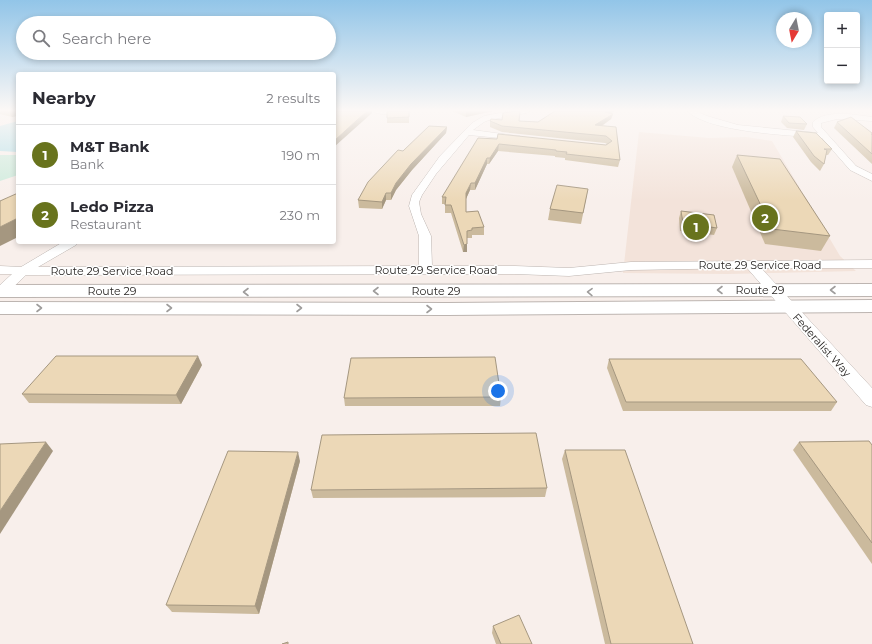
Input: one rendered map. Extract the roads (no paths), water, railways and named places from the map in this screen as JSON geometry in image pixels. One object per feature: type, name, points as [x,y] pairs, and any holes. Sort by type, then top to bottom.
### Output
[{"type":"main road","name":"Route 29","points":[[0,297],[872,290]]},
{"type":"main road","name":"Route 29","points":[[0,297],[788,307],[872,306]]},
{"type":"street","points":[[425,270],[427,244],[424,230],[416,216],[414,202],[420,187],[459,141]]},
{"type":"street","points":[[829,141],[853,168],[872,178]]},
{"type":"street","points":[[0,297],[23,271],[69,244]]},
{"type":"street","name":"Route 29 Service Road","points":[[0,270],[425,270],[569,272],[631,266],[872,264]]},
{"type":"street","name":"Federalist Way","points":[[751,265],[872,400]]},
{"type":"water","points":[[0,141],[16,141],[16,152],[0,151]]},
{"type":"place","name":"Ledo Pizza","points":[[765,218]]},
{"type":"place","name":"M&T Bank","points":[[696,227]]}]
